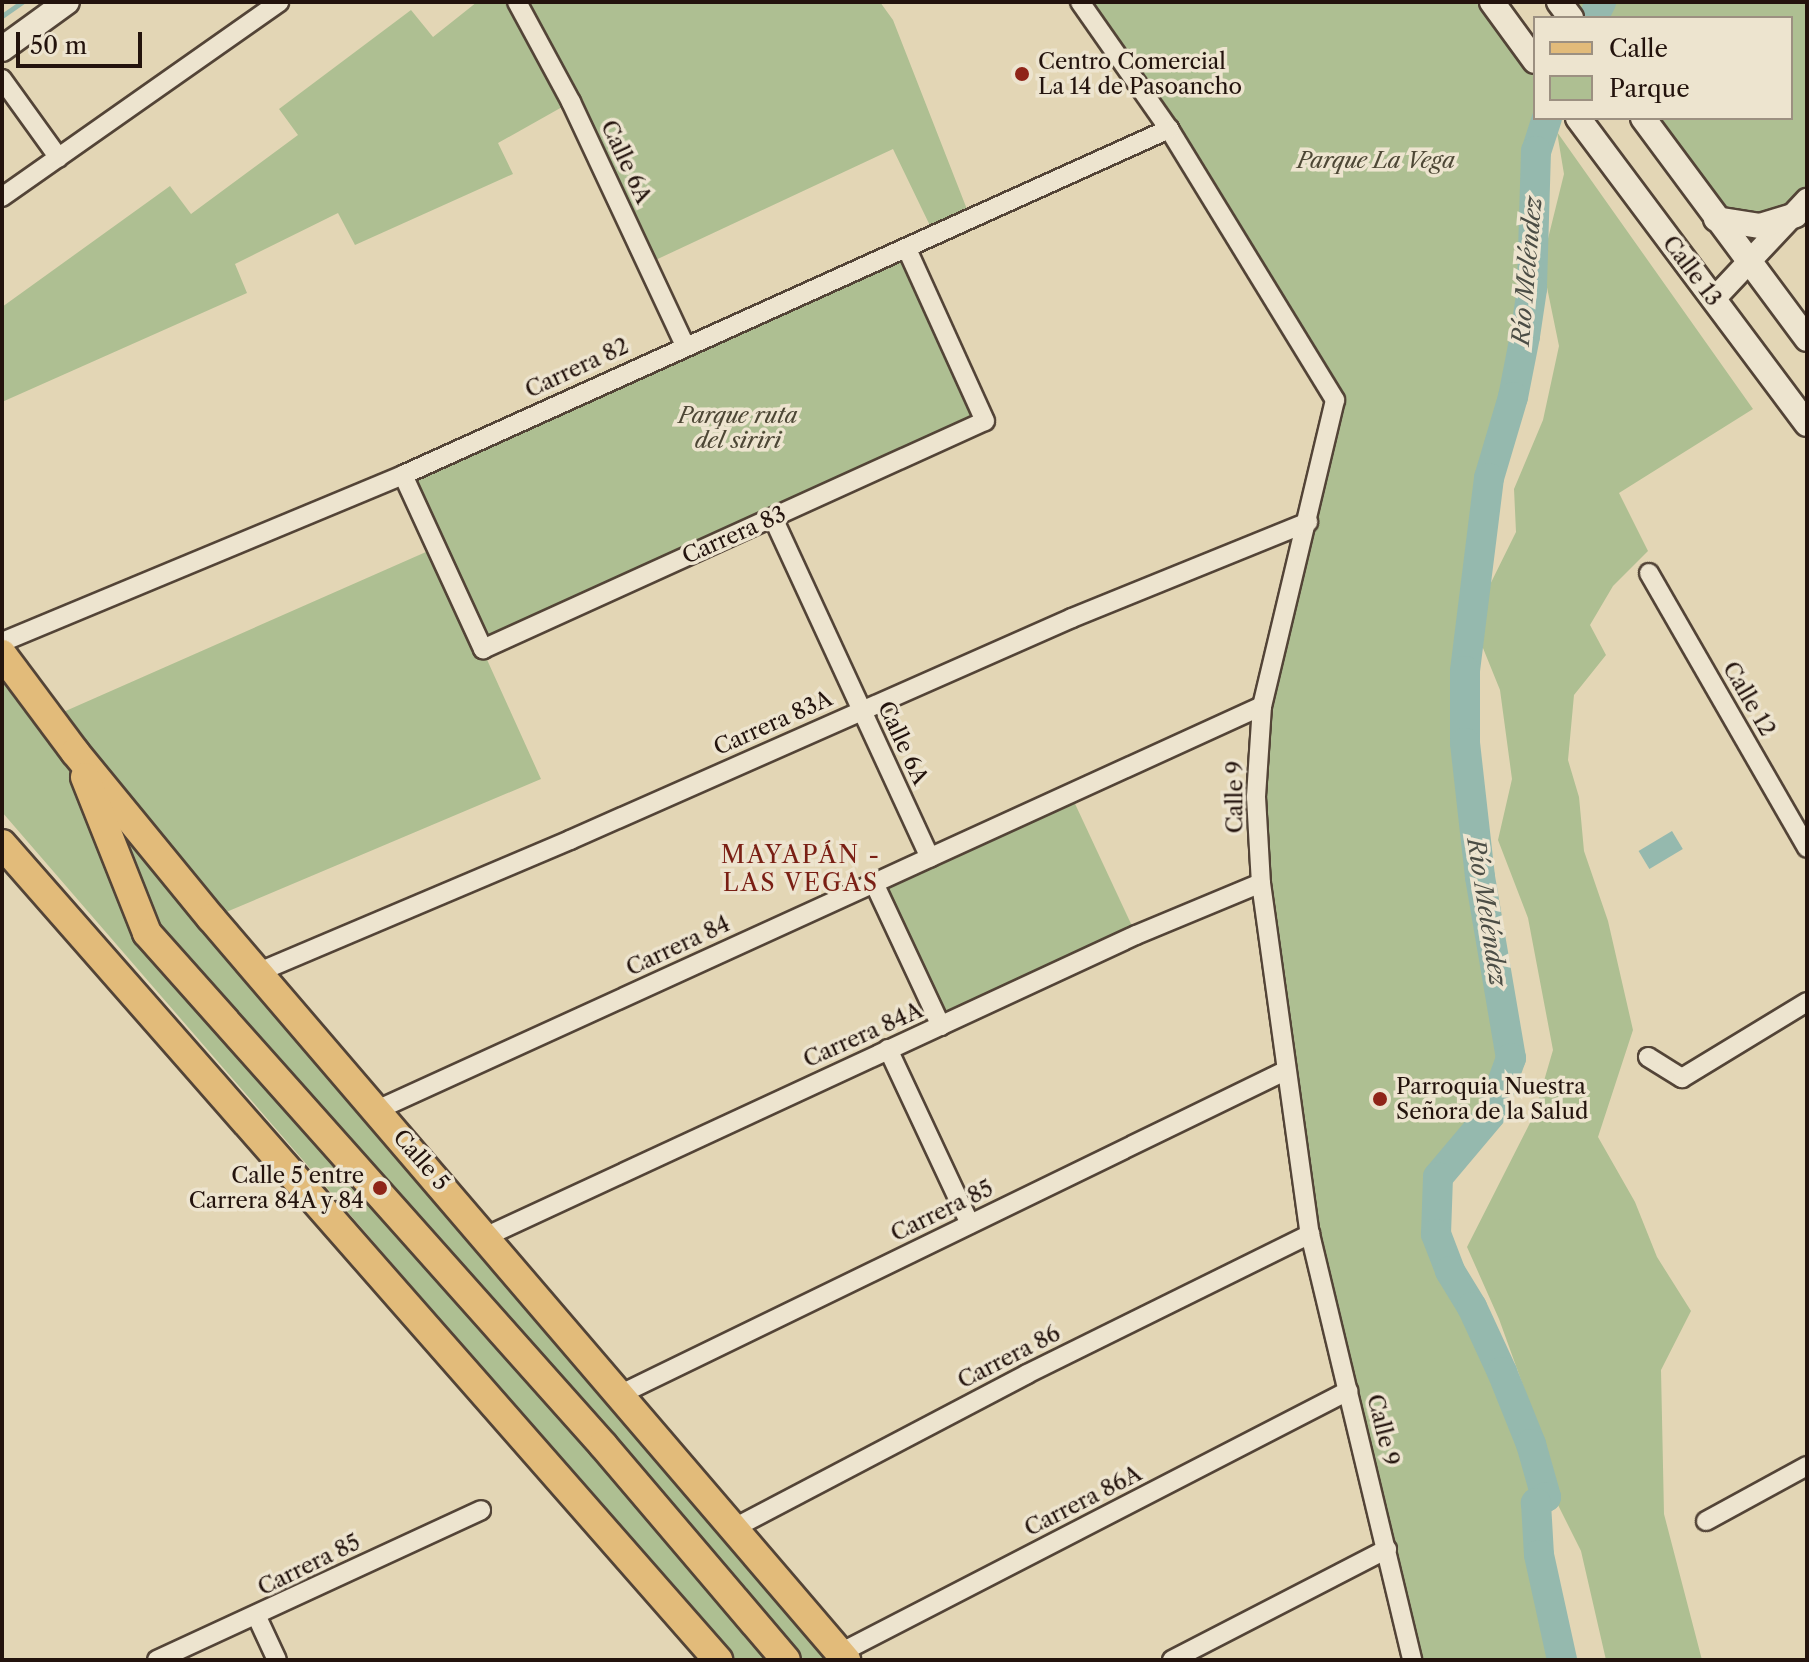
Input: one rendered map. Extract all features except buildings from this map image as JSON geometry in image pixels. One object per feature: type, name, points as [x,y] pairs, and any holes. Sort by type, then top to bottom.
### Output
[{"type":"main road","points":[[2,49],[67,2]]},
{"type":"main road","points":[[1492,2],[1532,57]]},
{"type":"main road","name":"Calle 13","points":[[1580,120],[1807,424]]},
{"type":"main road","points":[[1644,120],[1807,339]]},
{"type":"main road","points":[[1716,219],[1760,226],[1801,207]]},
{"type":"main road","name":"Calle 5","points":[[2,654],[75,752],[259,972],[843,1657]]},
{"type":"main road","points":[[75,752],[147,933],[603,1445],[786,1660]]},
{"type":"main road","points":[[2,844],[718,1660]]},
{"type":"street","points":[[2,197],[279,2]]},
{"type":"street","name":"Calle 6A","points":[[517,2],[571,102],[685,345]]},
{"type":"street","name":"Calle 9","points":[[1080,2],[1169,129],[1335,400],[1262,706],[1256,797],[1261,883],[1310,1234],[1412,1660]]},
{"type":"street","points":[[2,79],[59,158]]},
{"type":"street","name":"Carrera 82","points":[[2,642],[403,475],[1169,129]]},
{"type":"street","points":[[1714,299],[1750,265],[1801,207]]},
{"type":"street","name":"Carrera 83","points":[[403,475],[483,649],[985,421],[907,249]]},
{"type":"street","name":"Calle 6A","points":[[773,518],[930,858]]},
{"type":"street","name":"Carrera 83A","points":[[259,972],[570,840],[1072,618],[1308,522]]},
{"type":"street","name":"Calle 12","points":[[1649,573],[1807,848]]},
{"type":"street","name":"Carrera 84","points":[[377,1110],[1262,706]]},
{"type":"street","points":[[874,883],[941,1026]]},
{"type":"street","name":"Carrera 84A","points":[[487,1236],[1136,935],[1261,883]]},
{"type":"street","points":[[1648,1057],[1682,1078],[1807,1002]]},
{"type":"street","points":[[888,1049],[970,1224]]},
{"type":"street","name":"Carrera 85","points":[[621,1394],[1285,1071]]},
{"type":"street","name":"Carrera 86","points":[[734,1528],[1027,1374],[1310,1234]]},
{"type":"street","name":"Carrera 86A","points":[[843,1657],[1348,1391]]},
{"type":"street","points":[[1706,1521],[1807,1466]]},
{"type":"street","name":"Carrera 85","points":[[157,1660],[257,1617],[481,1510]]},
{"type":"street","points":[[1172,1660],[1387,1549]]},
{"type":"street","points":[[257,1617],[277,1660]]},
{"type":"green space","points":[[477,2],[880,2],[893,20],[970,217],[935,236],[893,149],[647,264],[571,102],[498,143],[513,174],[355,245],[338,213],[235,264],[247,293],[2,402],[2,307],[170,186],[191,214],[298,135],[279,109],[411,10],[433,37]]},
{"type":"green space","name":"Parque La Vega","points":[[1080,2],[1492,2],[1533,58],[1533,120],[1546,120],[1536,151],[1532,289],[1513,397],[1489,478],[1465,671],[1465,743],[1480,877],[1511,1058],[1491,1114],[1438,1177],[1436,1234],[1450,1271],[1472,1307],[1502,1372],[1531,1444],[1546,1497],[1537,1503],[1539,1555],[1562,1660],[1412,1660],[1310,1234],[1261,883],[1262,706],[1334,400]]},
{"type":"green space","points":[[1559,2],[1807,2],[1807,200],[1737,225],[1645,120],[1793,120],[1793,16],[1570,16]]},
{"type":"green space","points":[[1557,132],[1753,409],[1619,493],[1648,551],[1613,586],[1590,625],[1606,655],[1574,695],[1568,760],[1579,797],[1584,851],[1608,921],[1633,1030],[1598,1137],[1635,1202],[1657,1257],[1691,1311],[1661,1370],[1664,1514],[1702,1660],[1606,1660],[1581,1551],[1553,1495],[1533,1413],[1499,1319],[1467,1247],[1534,1115],[1553,1050],[1528,918],[1498,840],[1512,779],[1500,690],[1472,621],[1516,532],[1514,489],[1543,420],[1559,346],[1542,263],[1564,174]]},
{"type":"green space","name":"Parque ruta del siriri","points":[[907,249],[985,421],[484,653],[541,779],[212,918],[846,1660],[735,1660],[2,812],[2,654],[52,717],[435,548],[403,475]]},
{"type":"green space","points":[[1070,793],[1136,935],[941,1027],[874,884]]},
{"type":"water","points":[[1672,831],[1683,849],[1649,869],[1639,851]]},
{"type":"waterway","points":[[2,16],[22,2]]},
{"type":"waterway","name":"Río Meléndez","points":[[1594,16],[1601,2]]},
{"type":"waterway","name":"Río Meléndez","points":[[1546,120],[1536,151],[1532,289],[1513,397],[1489,478],[1465,671],[1465,743],[1480,877],[1511,1058],[1491,1114],[1438,1177],[1436,1234],[1450,1271],[1472,1307],[1502,1372],[1531,1444],[1546,1497],[1536,1503],[1539,1555],[1562,1660]]},
{"type":"place","name":"Centro Comercial La 14 de Pasoancho","points":[[1022,74]]},
{"type":"place","name":"Parroquia Nuestra Señora de la Salud","points":[[1380,1099]]},
{"type":"place","name":"Calle 5 entre Carrera 84A y 84","points":[[380,1188]]},
{"type":"district","name":"MAYAPÁN - LAS VEGAS","points":[[801,869]]}]
